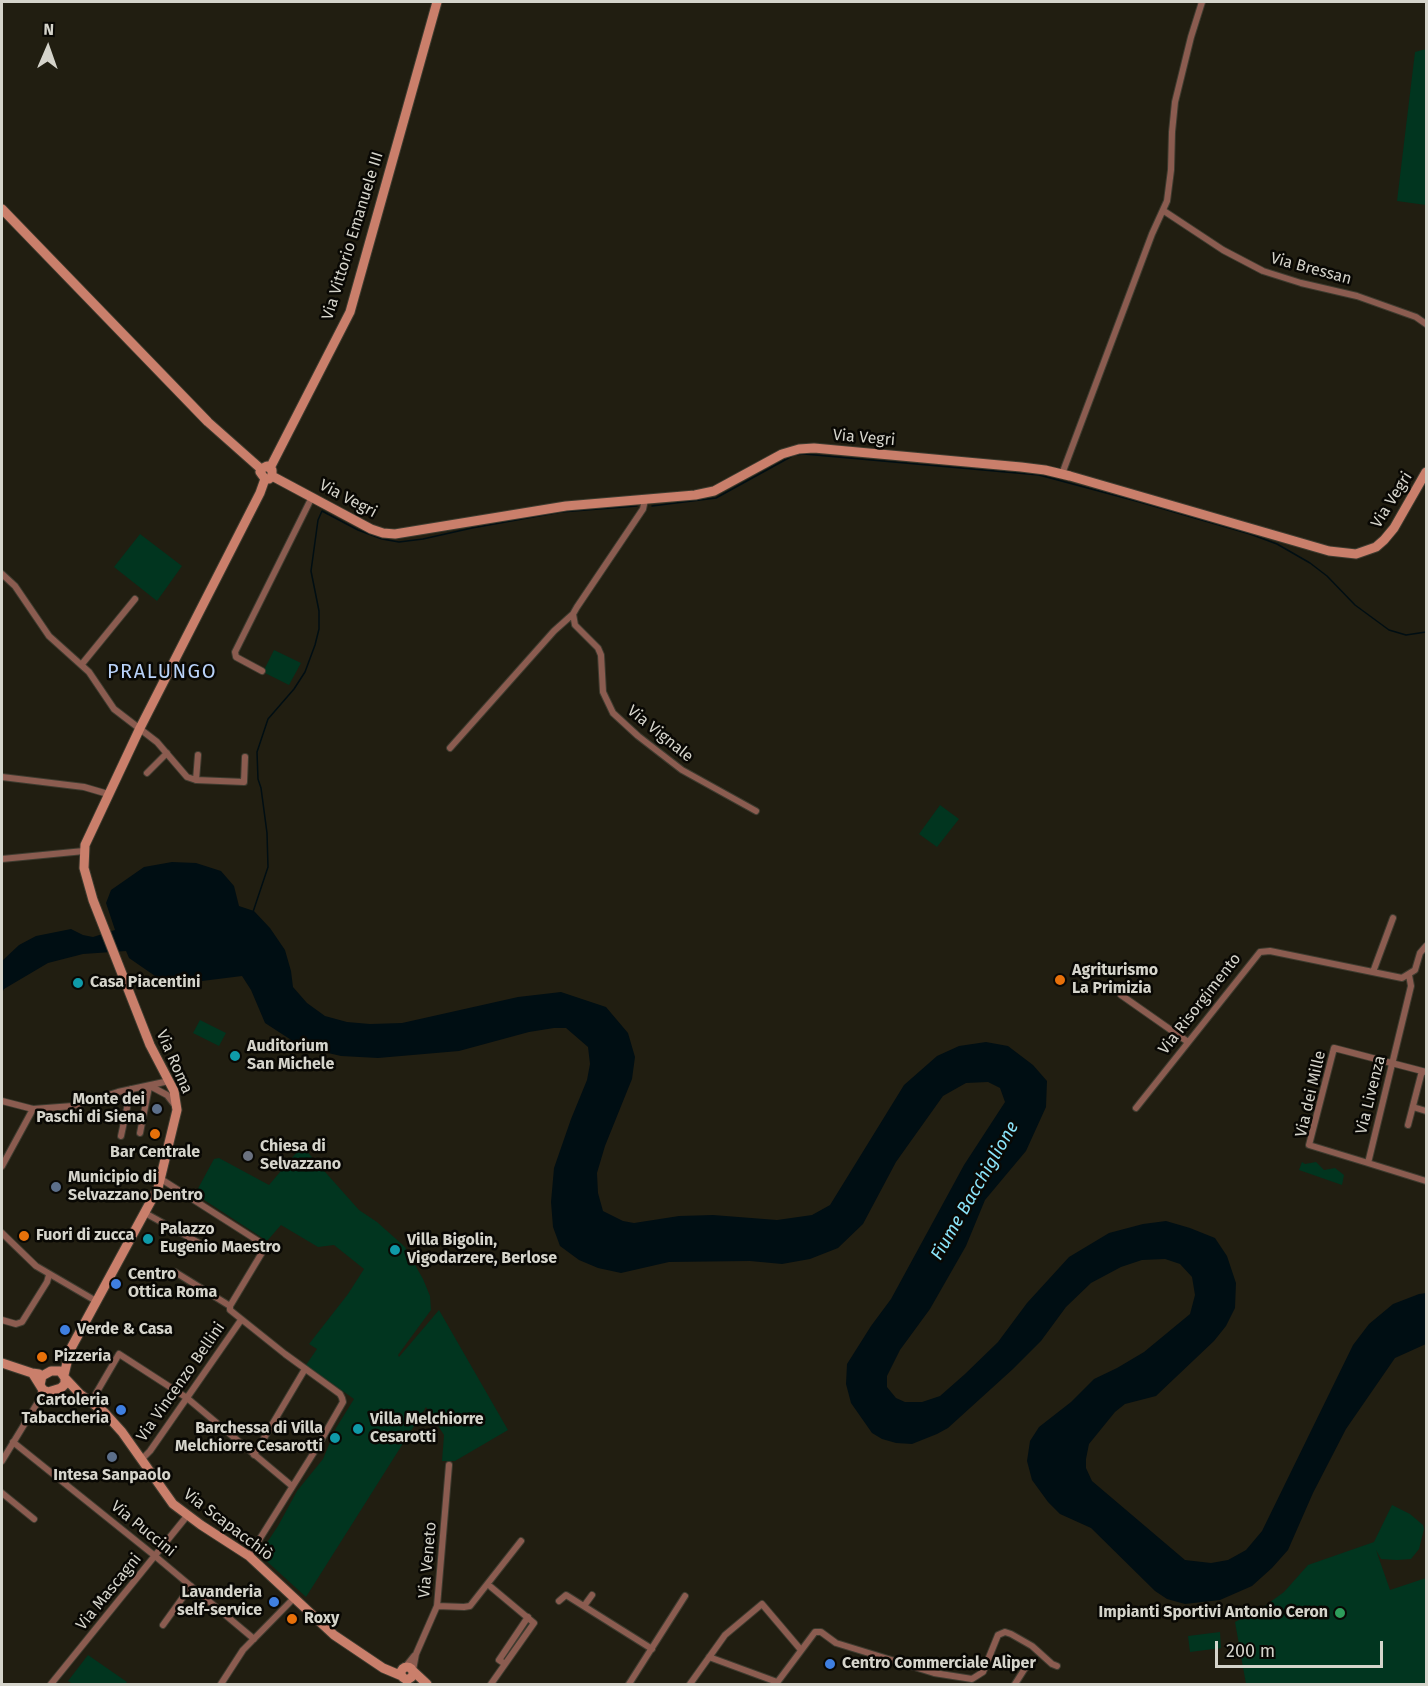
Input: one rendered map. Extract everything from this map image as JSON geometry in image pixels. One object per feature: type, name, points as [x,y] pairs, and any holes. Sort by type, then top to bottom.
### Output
[{"type":"street","name":"Via Vittorio Emanuele III","points":[[84,854],[87,839],[140,728],[350,312],[437,2]]},
{"type":"street","points":[[1062,474],[1152,234],[1164,211],[1169,190],[1175,102],[1202,2]]},
{"type":"street","name":"Via Vegri","points":[[2,209],[207,422],[267,473],[382,533],[395,534],[566,506],[695,495],[714,491],[782,454],[806,449],[1021,466],[1062,474],[1329,551],[1356,554],[1376,547],[1384,540],[1394,528],[1426,472]]},
{"type":"street","name":"Via Bressan","points":[[1164,211],[1223,250],[1263,271],[1301,284],[1357,296],[1416,317],[1426,324]]},
{"type":"street","points":[[262,671],[236,657],[235,652],[312,497]]},
{"type":"street","points":[[450,748],[554,630],[573,614],[643,509],[645,500]]},
{"type":"street","points":[[2,574],[15,585],[49,636],[82,664],[114,709],[157,742],[187,777],[196,780],[244,782],[245,757]]},
{"type":"street","points":[[82,664],[135,599]]},
{"type":"street","name":"Via Vignale","points":[[573,614],[579,631],[598,648],[601,655],[603,692],[613,713],[638,736],[682,770],[756,812]]},
{"type":"street","points":[[147,773],[167,753]]},
{"type":"street","points":[[196,780],[198,755]]},
{"type":"street","points":[[2,777],[84,787],[108,794]]},
{"type":"street","points":[[2,859],[84,854]]},
{"type":"street","name":"Via Roma","points":[[64,1377],[70,1350],[145,1213],[161,1179],[177,1110],[170,1081],[150,1045],[93,900],[86,878],[84,854]]},
{"type":"street","points":[[1373,972],[1393,918]]},
{"type":"street","points":[[1409,975],[1415,970],[1420,953],[1426,946]]},
{"type":"street","name":"Via Risorgimento","points":[[1136,1108],[1260,951],[1270,951],[1402,978],[1409,975]]},
{"type":"street","name":"Via Livenza","points":[[1368,1163],[1411,986],[1409,975]]},
{"type":"street","points":[[1120,995],[1188,1042]]},
{"type":"street","name":"Via dei Mille","points":[[1368,1163],[1310,1145],[1334,1048],[1424,1072]]},
{"type":"street","points":[[1408,1125],[1424,1072]]},
{"type":"street","points":[[2,1101],[33,1109],[73,1106],[131,1089],[170,1081]]},
{"type":"street","points":[[150,1086],[174,1091]]},
{"type":"street","points":[[140,1133],[150,1086]]},
{"type":"street","points":[[121,1137],[131,1089]]},
{"type":"street","points":[[161,1090],[177,1110]]},
{"type":"street","points":[[1413,1107],[1426,1111]]},
{"type":"street","points":[[2,1166],[33,1109]]},
{"type":"street","points":[[1368,1163],[1426,1181]]},
{"type":"street","points":[[161,1179],[266,1246],[230,1306]]},
{"type":"street","points":[[145,1213],[201,1244]]},
{"type":"street","points":[[2,1233],[36,1266],[96,1300]]},
{"type":"street","points":[[2,1245],[7,1238]]},
{"type":"street","points":[[175,1272],[230,1306],[230,1310],[242,1320],[340,1394],[343,1402],[249,1556]]},
{"type":"street","points":[[2,1320],[16,1324],[22,1322],[49,1275]]},
{"type":"street","name":"Via Vincenzo Bellini","points":[[142,1458],[150,1451],[242,1320]]},
{"type":"street","name":"Via Roma","points":[[48,1372],[70,1350]]},
{"type":"street","points":[[91,1402],[119,1354],[187,1398],[292,1486]]},
{"type":"street","points":[[2,1363],[33,1374],[57,1370],[64,1377],[65,1384],[59,1390],[42,1390]]},
{"type":"street","points":[[254,1455],[305,1369]]},
{"type":"street","points":[[2,1461],[42,1390],[42,1376],[48,1372]]},
{"type":"street","points":[[33,1374],[42,1390]]},
{"type":"street","name":"Via Scapacchiò","points":[[64,1377],[122,1432],[166,1496],[187,1516],[249,1556],[334,1635],[378,1662],[408,1672],[426,1684]]},
{"type":"street","name":"Via Scapacchiò","points":[[59,1390],[80,1394]]},
{"type":"street","name":"Via Puccini","points":[[13,1442],[254,1639]]},
{"type":"street","name":"Via Veneto","points":[[408,1672],[437,1606],[449,1465]]},
{"type":"street","points":[[2,1493],[34,1519]]},
{"type":"street","name":"Via Mascagni","points":[[51,1684],[187,1516]]},
{"type":"street","points":[[437,1606],[470,1606],[521,1541]]},
{"type":"street","points":[[163,1624],[191,1586]]},
{"type":"street","points":[[490,1684],[505,1664],[499,1660],[528,1617],[491,1587]]},
{"type":"street","points":[[559,1601],[566,1595],[652,1649]]},
{"type":"street","points":[[584,1606],[592,1595]]},
{"type":"street","points":[[630,1684],[685,1596]]},
{"type":"street","points":[[221,1684],[243,1650],[294,1598]]},
{"type":"street","points":[[690,1684],[725,1635],[762,1604],[801,1650]]},
{"type":"street","points":[[709,1657],[777,1683],[815,1632],[821,1632],[836,1643],[934,1673],[972,1679],[983,1672],[998,1635],[1005,1632],[1032,1646],[1057,1666]]},
{"type":"street","points":[[1014,1684],[1029,1662]]},
{"type":"green space","points":[[1426,49],[1426,205],[1397,201],[1415,52]]},
{"type":"green space","points":[[140,534],[182,566],[157,601],[114,567]]},
{"type":"green space","points":[[274,650],[301,663],[289,685],[263,672]]},
{"type":"green space","points":[[940,805],[959,819],[937,847],[919,834]]},
{"type":"green space","points":[[200,1020],[226,1033],[219,1046],[193,1033]]},
{"type":"green space","points":[[302,1146],[359,1210],[377,1222],[405,1247],[423,1279],[430,1296],[431,1310],[398,1355],[399,1357],[439,1310],[508,1430],[455,1461],[442,1461],[444,1435],[426,1407],[306,1597],[260,1553],[297,1491],[323,1459],[336,1428],[354,1399],[306,1365],[317,1349],[309,1344],[348,1294],[364,1269],[334,1245],[318,1247],[281,1225],[267,1241],[195,1194],[214,1159],[219,1158],[269,1185]]},
{"type":"green space","points":[[1302,1162],[1305,1164],[1316,1162],[1324,1170],[1335,1168],[1344,1175],[1342,1185],[1299,1170]]},
{"type":"green space","name":"Impianti Sportivi Antonio Ceron","points":[[1392,1505],[1410,1514],[1423,1525],[1424,1529],[1419,1549],[1411,1559],[1381,1559],[1376,1550],[1390,1590],[1426,1578],[1426,1684],[1246,1684],[1235,1622],[1262,1608],[1284,1592],[1308,1565],[1374,1542]]},
{"type":"green space","points":[[1220,1632],[1221,1648],[1190,1652],[1188,1636]]},
{"type":"green space","points":[[88,1655],[127,1682],[125,1684],[73,1684],[68,1681]]},
{"type":"water","name":"Fiume Bacchiglione","points":[[172,862],[196,863],[221,871],[234,886],[239,906],[254,911],[270,928],[285,950],[293,987],[307,1003],[325,1016],[347,1022],[402,1023],[518,997],[561,992],[606,1007],[628,1033],[635,1057],[632,1079],[605,1146],[597,1173],[598,1193],[603,1211],[623,1221],[634,1223],[679,1216],[713,1215],[777,1220],[812,1215],[830,1205],[904,1085],[937,1056],[959,1046],[986,1042],[1008,1046],[1033,1065],[1047,1081],[1046,1107],[1026,1151],[985,1200],[966,1246],[930,1309],[900,1350],[887,1376],[887,1387],[896,1398],[905,1402],[922,1402],[940,1396],[998,1342],[1027,1303],[1069,1257],[1109,1233],[1143,1224],[1166,1221],[1215,1238],[1227,1256],[1236,1283],[1235,1308],[1226,1326],[1214,1341],[1156,1396],[1125,1404],[1115,1412],[1089,1444],[1086,1459],[1086,1468],[1092,1481],[1185,1560],[1211,1563],[1228,1560],[1246,1550],[1262,1531],[1353,1345],[1369,1324],[1393,1304],[1426,1293],[1426,1344],[1395,1358],[1346,1429],[1313,1493],[1288,1550],[1272,1568],[1252,1586],[1220,1600],[1185,1604],[1167,1599],[1155,1591],[1091,1528],[1060,1514],[1032,1480],[1027,1461],[1030,1441],[1039,1427],[1071,1402],[1094,1379],[1144,1352],[1190,1314],[1195,1295],[1192,1277],[1180,1264],[1165,1259],[1142,1260],[1121,1267],[1091,1283],[1066,1307],[1041,1341],[1013,1369],[948,1428],[937,1434],[912,1444],[882,1439],[872,1433],[851,1403],[846,1384],[847,1364],[891,1299],[964,1165],[1005,1102],[1000,1088],[988,1082],[966,1083],[943,1096],[896,1162],[863,1224],[838,1248],[810,1259],[782,1264],[750,1261],[669,1262],[621,1273],[598,1268],[579,1260],[560,1246],[553,1227],[551,1202],[554,1168],[587,1080],[590,1064],[588,1047],[566,1028],[529,1032],[459,1051],[378,1058],[341,1056],[302,1047],[265,1023],[251,990],[242,976],[202,981],[155,976],[129,958],[126,951],[83,954],[48,963],[4,989],[2,993],[2,961],[19,945],[36,936],[71,929],[93,937],[115,930],[106,903],[111,890],[144,867]]},
{"type":"waterway","points":[[652,506],[716,498],[794,455],[804,454],[1039,475],[1250,534],[1277,544],[1327,576],[1355,605],[1389,630],[1406,635],[1426,632]]},
{"type":"waterway","points":[[253,912],[268,867],[267,833],[258,779],[257,752],[268,719],[294,689],[305,672],[315,645],[319,629],[319,611],[311,571],[318,520],[322,511],[358,530],[382,539],[399,542],[561,512],[637,506]]},
{"type":"place","name":"Agriturismo La Primizia","points":[[1060,980]]},
{"type":"place","name":"Casa Piacentini","points":[[78,983]]},
{"type":"place","name":"Auditorium San Michele","points":[[235,1056]]},
{"type":"place","name":"Monte dei Paschi di Siena","points":[[157,1109]]},
{"type":"place","name":"Bar Centrale","points":[[155,1134]]},
{"type":"place","name":"Chiesa di Selvazzano","points":[[248,1156]]},
{"type":"place","name":"Municipio di Selvazzano Dentro","points":[[56,1187]]},
{"type":"place","name":"Fuori di zucca","points":[[24,1236]]},
{"type":"place","name":"Palazzo Eugenio Maestro","points":[[148,1239]]},
{"type":"place","name":"Villa Bigolin, Vigodarzere, Berlose","points":[[395,1250]]},
{"type":"place","name":"Centro Ottica Roma","points":[[116,1284]]},
{"type":"place","name":"Verde & Casa","points":[[65,1330]]},
{"type":"place","name":"Pizzeria","points":[[42,1357]]},
{"type":"place","name":"Cartoleria Tabaccheria","points":[[121,1410]]},
{"type":"place","name":"Villa Melchiorre Cesarotti","points":[[358,1429]]},
{"type":"place","name":"Barchessa di Villa Melchiorre Cesarotti","points":[[335,1438]]},
{"type":"place","name":"Intesa Sanpaolo","points":[[112,1457]]},
{"type":"place","name":"Lavanderia self-service","points":[[274,1602]]},
{"type":"place","name":"Impianti Sportivi Antonio Ceron","points":[[1340,1613]]},
{"type":"place","name":"Roxy","points":[[292,1619]]},
{"type":"place","name":"Centro Commerciale Alìper","points":[[830,1664]]},
{"type":"district","name":"PRALUNGO","points":[[162,672]]}]
